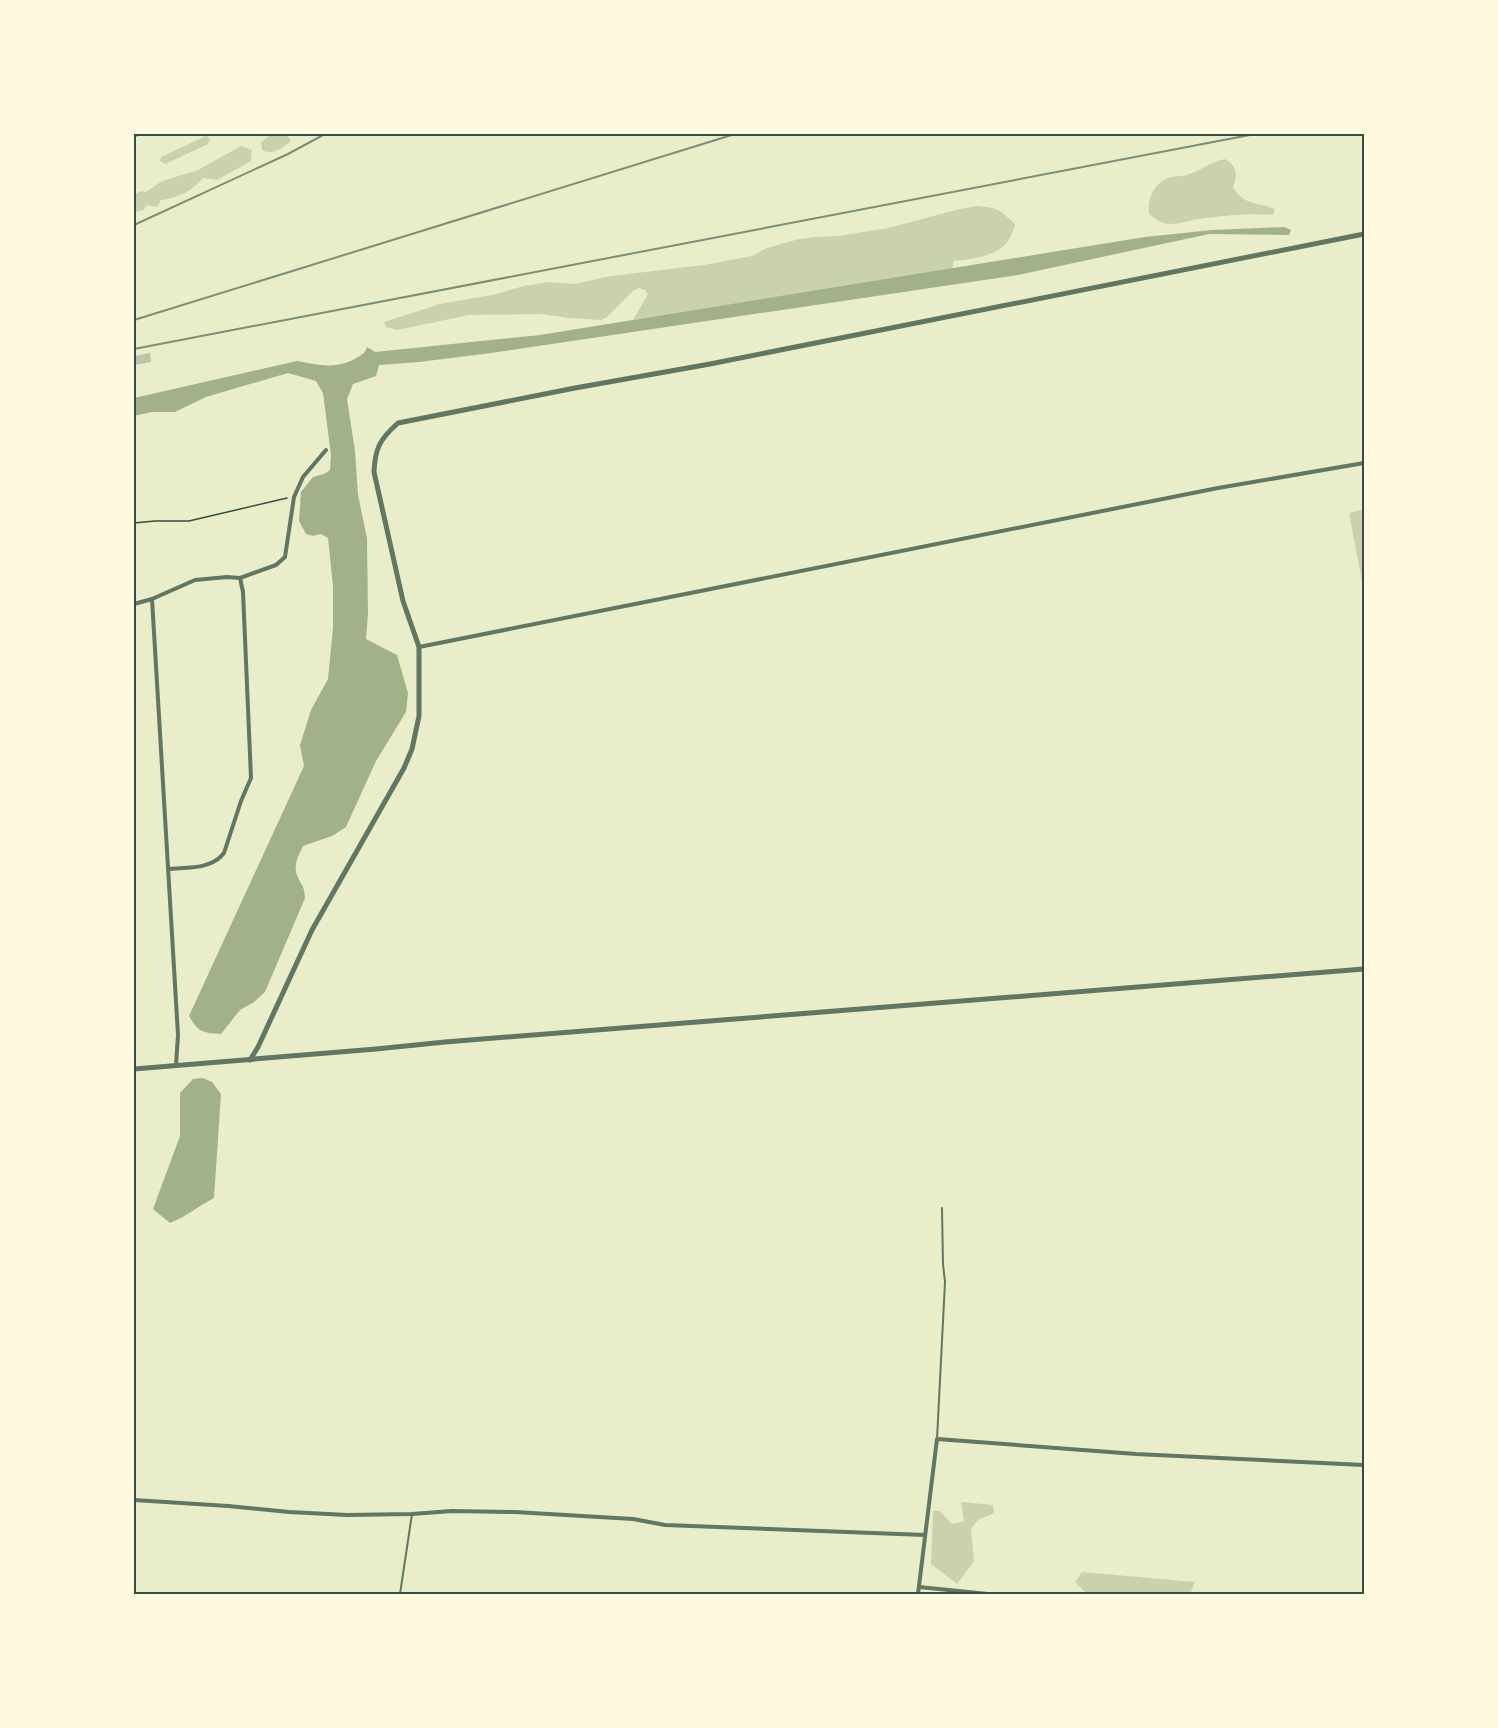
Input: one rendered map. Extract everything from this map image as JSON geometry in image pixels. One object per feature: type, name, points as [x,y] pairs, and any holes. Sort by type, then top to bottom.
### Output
[{"type":"street","points":[[134,135],[138,134]]},
{"type":"street","points":[[250,1060],[263,1037],[312,930],[394,786],[411,749],[419,716],[418,646],[403,601],[374,472],[375,455],[380,441],[398,423],[710,364],[1365,234]]},
{"type":"street","points":[[134,604],[152,599],[195,580],[240,578],[276,565],[285,557],[294,497],[303,477],[326,450]]},
{"type":"street","points":[[418,646],[1218,488],[1365,463]]},
{"type":"street","points":[[168,868],[204,866],[219,859],[224,853],[251,778],[243,592],[240,578]]},
{"type":"street","points":[[152,599],[178,1035],[176,1066]]},
{"type":"street","points":[[134,1069],[456,1041],[1365,969]]},
{"type":"street","points":[[918,1594],[937,1439],[1136,1454],[1365,1465]]},
{"type":"street","points":[[134,1500],[299,1513],[412,1514],[452,1510],[514,1512],[633,1519],[665,1525],[925,1535]]},
{"type":"street","points":[[919,1587],[988,1594]]},
{"type":"lane","points":[[937,1439],[945,1282],[942,1208]]},
{"type":"lane","points":[[400,1594],[412,1514]]},
{"type":"path","points":[[134,523],[189,521],[294,497]]},
{"type":"shaded area","points":[[272,134],[286,134],[291,141],[281,149],[266,152],[262,150],[261,142]]},
{"type":"shaded area","points":[[206,136],[210,139],[208,144],[165,164],[160,161],[161,157]]},
{"type":"shaded area","points":[[241,146],[252,150],[251,161],[217,180],[203,178],[184,193],[161,200],[157,207],[147,205],[143,210],[134,212],[134,196],[140,191],[146,192],[162,181],[198,170]]},
{"type":"shaded area","points":[[1225,159],[1235,171],[1236,179],[1233,187],[1237,193],[1246,200],[1275,209],[1273,215],[1226,216],[1170,224],[1161,222],[1149,214],[1151,196],[1161,182],[1172,177],[1190,174]]},
{"type":"shaded area","points":[[977,206],[1001,212],[1015,224],[1012,232],[1007,243],[1000,249],[981,257],[954,261],[952,269],[633,320],[648,294],[639,288],[601,320],[542,314],[469,315],[397,330],[386,327],[384,322],[440,304],[492,295],[524,286],[549,282],[574,284],[611,276],[704,265],[752,256],[767,248],[799,239],[839,236],[888,228]]},
{"type":"shaded area","points":[[1285,227],[1291,230],[1289,235],[1209,234],[1018,275],[491,353],[379,365],[376,376],[353,384],[347,399],[355,451],[358,495],[367,538],[366,639],[397,655],[408,693],[406,712],[376,761],[346,827],[332,836],[303,846],[296,867],[305,898],[265,992],[240,1010],[221,1034],[202,1031],[192,1021],[189,1016],[304,766],[300,745],[311,710],[328,679],[333,628],[333,586],[328,538],[321,534],[313,536],[306,534],[299,521],[301,492],[313,477],[330,470],[331,455],[323,393],[316,381],[288,373],[206,397],[175,412],[152,412],[134,416],[134,398],[297,361],[328,365],[343,364],[361,355],[367,347],[375,352],[540,335],[1145,237],[1212,230]]},
{"type":"shaded area","points":[[1361,510],[1364,513],[1364,592],[1349,513]]},
{"type":"shaded area","points":[[203,1078],[212,1082],[221,1094],[214,1198],[170,1223],[153,1209],[180,1136],[180,1093],[193,1079]]},
{"type":"shaded area","points":[[961,1502],[993,1505],[994,1513],[978,1520],[971,1529],[974,1561],[957,1584],[931,1564],[933,1511],[940,1511],[952,1524],[964,1521]]},
{"type":"shaded area","points":[[1082,1572],[1195,1582],[1190,1594],[1103,1594],[1085,1592],[1075,1582]]},
{"type":"building","points":[[150,353],[151,362],[134,365],[134,356]]},
{"type":"railway","points":[[134,225],[288,154],[325,134]]},
{"type":"railway","points":[[134,320],[735,134]]},
{"type":"railway","points":[[134,349],[1255,134]]}]
